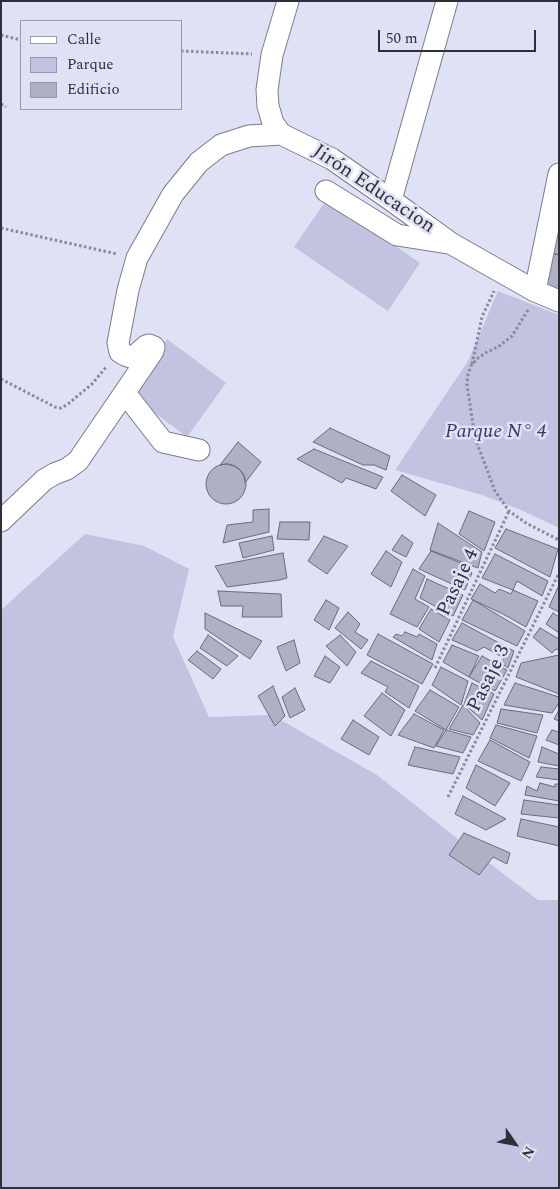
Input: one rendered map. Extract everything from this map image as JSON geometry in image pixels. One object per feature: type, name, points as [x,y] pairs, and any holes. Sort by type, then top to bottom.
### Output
[{"type":"street","points":[[281,134],[273,124],[268,106],[267,90],[272,55],[288,1]]},
{"type":"street","points":[[391,200],[447,1]]},
{"type":"street","points":[[1,520],[44,480],[67,469],[78,461],[154,351],[154,347],[149,345],[131,357],[120,352],[118,343],[128,290],[137,258],[173,194],[199,162],[221,145],[249,136],[281,134]]},
{"type":"street","name":"Jirón Educacion","points":[[281,134],[332,159],[452,244],[535,291],[559,301]]},
{"type":"street","points":[[535,291],[559,174]]},
{"type":"street","points":[[326,191],[397,235],[452,244]]},
{"type":"street","points":[[125,393],[163,442],[198,450]]},
{"type":"path","points":[[1,35],[20,40]]},
{"type":"path","points":[[182,51],[272,55]]},
{"type":"path","points":[[1,104],[6,107]]},
{"type":"path","points":[[1,228],[137,258]]},
{"type":"path","points":[[502,272],[482,317],[468,374],[467,385],[475,438],[495,491],[509,510],[526,523],[559,540]]},
{"type":"path","points":[[471,366],[478,358],[498,347],[512,336],[530,307],[535,291]]},
{"type":"path","points":[[1,379],[55,407],[61,408],[92,384],[120,352]]},
{"type":"path","name":"Pasaje 4","points":[[435,668],[509,510]]},
{"type":"path","name":"Pasaje 3","points":[[448,797],[559,574]]},
{"type":"green space","points":[[327,199],[420,263],[388,311],[294,247]]},
{"type":"green space","name":"Parque N° 4","points":[[498,291],[559,315],[559,528],[521,510],[482,495],[395,470],[468,361]]},
{"type":"green space","points":[[167,339],[226,383],[187,437],[127,392]]},
{"type":"green space","points":[[85,534],[144,546],[189,569],[173,637],[209,717],[272,715],[377,775],[538,900],[559,900],[559,1188],[1,1188],[1,610]]},
{"type":"building","points":[[557,232],[559,232],[559,255],[552,253]]},
{"type":"building","points":[[552,253],[559,255],[559,293],[543,287]]},
{"type":"building","points":[[330,428],[390,456],[386,470],[374,465],[363,465],[313,442]]},
{"type":"building","points":[[238,442],[261,462],[245,483],[244,476],[240,470],[227,464],[220,465]]},
{"type":"building","points":[[314,449],[383,477],[376,489],[346,478],[342,483],[297,459]]},
{"type":"building","points":[[226,464],[240,470],[246,484],[240,498],[226,504],[212,498],[206,484],[212,470]]},
{"type":"building","points":[[402,475],[436,495],[425,516],[391,491]]},
{"type":"building","points":[[269,509],[269,532],[223,543],[227,525],[253,522],[253,510]]},
{"type":"building","points":[[469,511],[495,522],[484,551],[459,534]]},
{"type":"building","points":[[280,522],[310,522],[309,540],[277,539]]},
{"type":"building","points":[[438,523],[482,552],[478,568],[430,550]]},
{"type":"building","points":[[506,529],[558,549],[550,577],[495,548]]},
{"type":"building","points":[[402,535],[413,543],[406,557],[392,550]]},
{"type":"building","points":[[272,536],[274,550],[243,558],[239,543]]},
{"type":"building","points":[[324,536],[348,546],[327,574],[308,561]]},
{"type":"building","points":[[386,551],[402,562],[391,587],[371,574]]},
{"type":"building","points":[[431,551],[463,564],[472,573],[465,590],[419,569]]},
{"type":"building","points":[[283,553],[287,578],[280,580],[227,587],[215,566]]},
{"type":"building","points":[[495,554],[548,581],[542,596],[517,581],[513,590],[482,578]]},
{"type":"building","points":[[413,569],[425,576],[415,599],[429,607],[417,627],[390,614]]},
{"type":"building","points":[[427,579],[463,595],[453,616],[420,598]]},
{"type":"building","points":[[480,584],[495,593],[499,589],[511,594],[513,590],[538,601],[526,627],[471,599]]},
{"type":"building","points":[[559,585],[559,612],[549,607]]},
{"type":"building","points":[[218,591],[281,594],[282,617],[242,617],[243,606],[221,606]]},
{"type":"building","points":[[326,600],[339,608],[329,630],[314,620]]},
{"type":"building","points":[[473,600],[525,631],[517,646],[462,620]]},
{"type":"building","points":[[431,609],[450,620],[439,642],[419,629]]},
{"type":"building","points":[[348,612],[360,624],[355,632],[368,640],[361,649],[335,628]]},
{"type":"building","points":[[205,613],[262,641],[250,659],[205,629]]},
{"type":"building","points":[[553,613],[559,617],[559,633],[546,624]]},
{"type":"building","points":[[462,623],[514,651],[508,668],[501,663],[504,658],[484,647],[477,651],[452,640]]},
{"type":"building","points":[[540,628],[559,639],[559,650],[556,649],[552,653],[533,637]]},
{"type":"building","points":[[405,632],[417,637],[419,634],[437,644],[432,660],[393,637],[396,634],[402,636]]},
{"type":"building","points":[[378,634],[433,664],[422,684],[367,655]]},
{"type":"building","points":[[208,635],[238,656],[227,666],[200,648]]},
{"type":"building","points":[[340,635],[356,652],[347,666],[326,646]]},
{"type":"building","points":[[294,640],[300,663],[286,671],[277,647]]},
{"type":"building","points":[[452,645],[479,656],[469,677],[443,662]]},
{"type":"building","points":[[197,651],[221,669],[213,679],[188,660]]},
{"type":"building","points":[[559,655],[559,694],[516,677],[521,663]]},
{"type":"building","points":[[325,656],[340,667],[330,683],[314,676]]},
{"type":"building","points":[[482,656],[507,670],[495,691],[469,677]]},
{"type":"building","points":[[371,661],[419,686],[409,708],[385,692],[388,687],[361,673]]},
{"type":"building","points":[[441,667],[468,681],[461,705],[432,685]]},
{"type":"building","points":[[472,683],[494,694],[482,720],[464,704]]},
{"type":"building","points":[[515,683],[559,697],[559,703],[552,713],[504,705]]},
{"type":"building","points":[[273,686],[285,716],[275,726],[258,696]]},
{"type":"building","points":[[295,688],[305,710],[290,718],[282,697]]},
{"type":"building","points":[[430,690],[459,707],[446,730],[415,711]]},
{"type":"building","points":[[382,693],[405,710],[391,736],[364,716]]},
{"type":"building","points":[[463,705],[480,723],[473,735],[449,729]]},
{"type":"building","points":[[501,709],[543,715],[537,733],[497,723]]},
{"type":"building","points":[[559,710],[559,721],[554,719]]},
{"type":"building","points":[[414,714],[444,730],[434,748],[398,735]]},
{"type":"building","points":[[353,720],[379,737],[369,755],[341,739]]},
{"type":"building","points":[[496,725],[537,736],[529,758],[490,738]]},
{"type":"building","points":[[446,730],[471,737],[463,753],[436,746]]},
{"type":"building","points":[[552,730],[559,732],[559,745],[546,740]]},
{"type":"building","points":[[490,740],[530,762],[521,781],[478,761]]},
{"type":"building","points":[[415,747],[460,757],[453,774],[408,765]]},
{"type":"building","points":[[542,747],[559,754],[559,766],[538,762]]},
{"type":"building","points":[[476,765],[510,783],[495,806],[466,788]]},
{"type":"building","points":[[541,767],[559,769],[559,780],[536,777]]},
{"type":"building","points":[[540,783],[555,787],[555,784],[559,784],[559,801],[525,795],[527,786],[537,791]]},
{"type":"building","points":[[463,796],[506,819],[486,830],[455,814]]},
{"type":"building","points":[[524,800],[559,805],[559,818],[521,814]]},
{"type":"building","points":[[521,819],[559,827],[559,846],[517,836]]},
{"type":"building","points":[[464,833],[510,853],[507,864],[493,857],[479,875],[449,855]]}]
